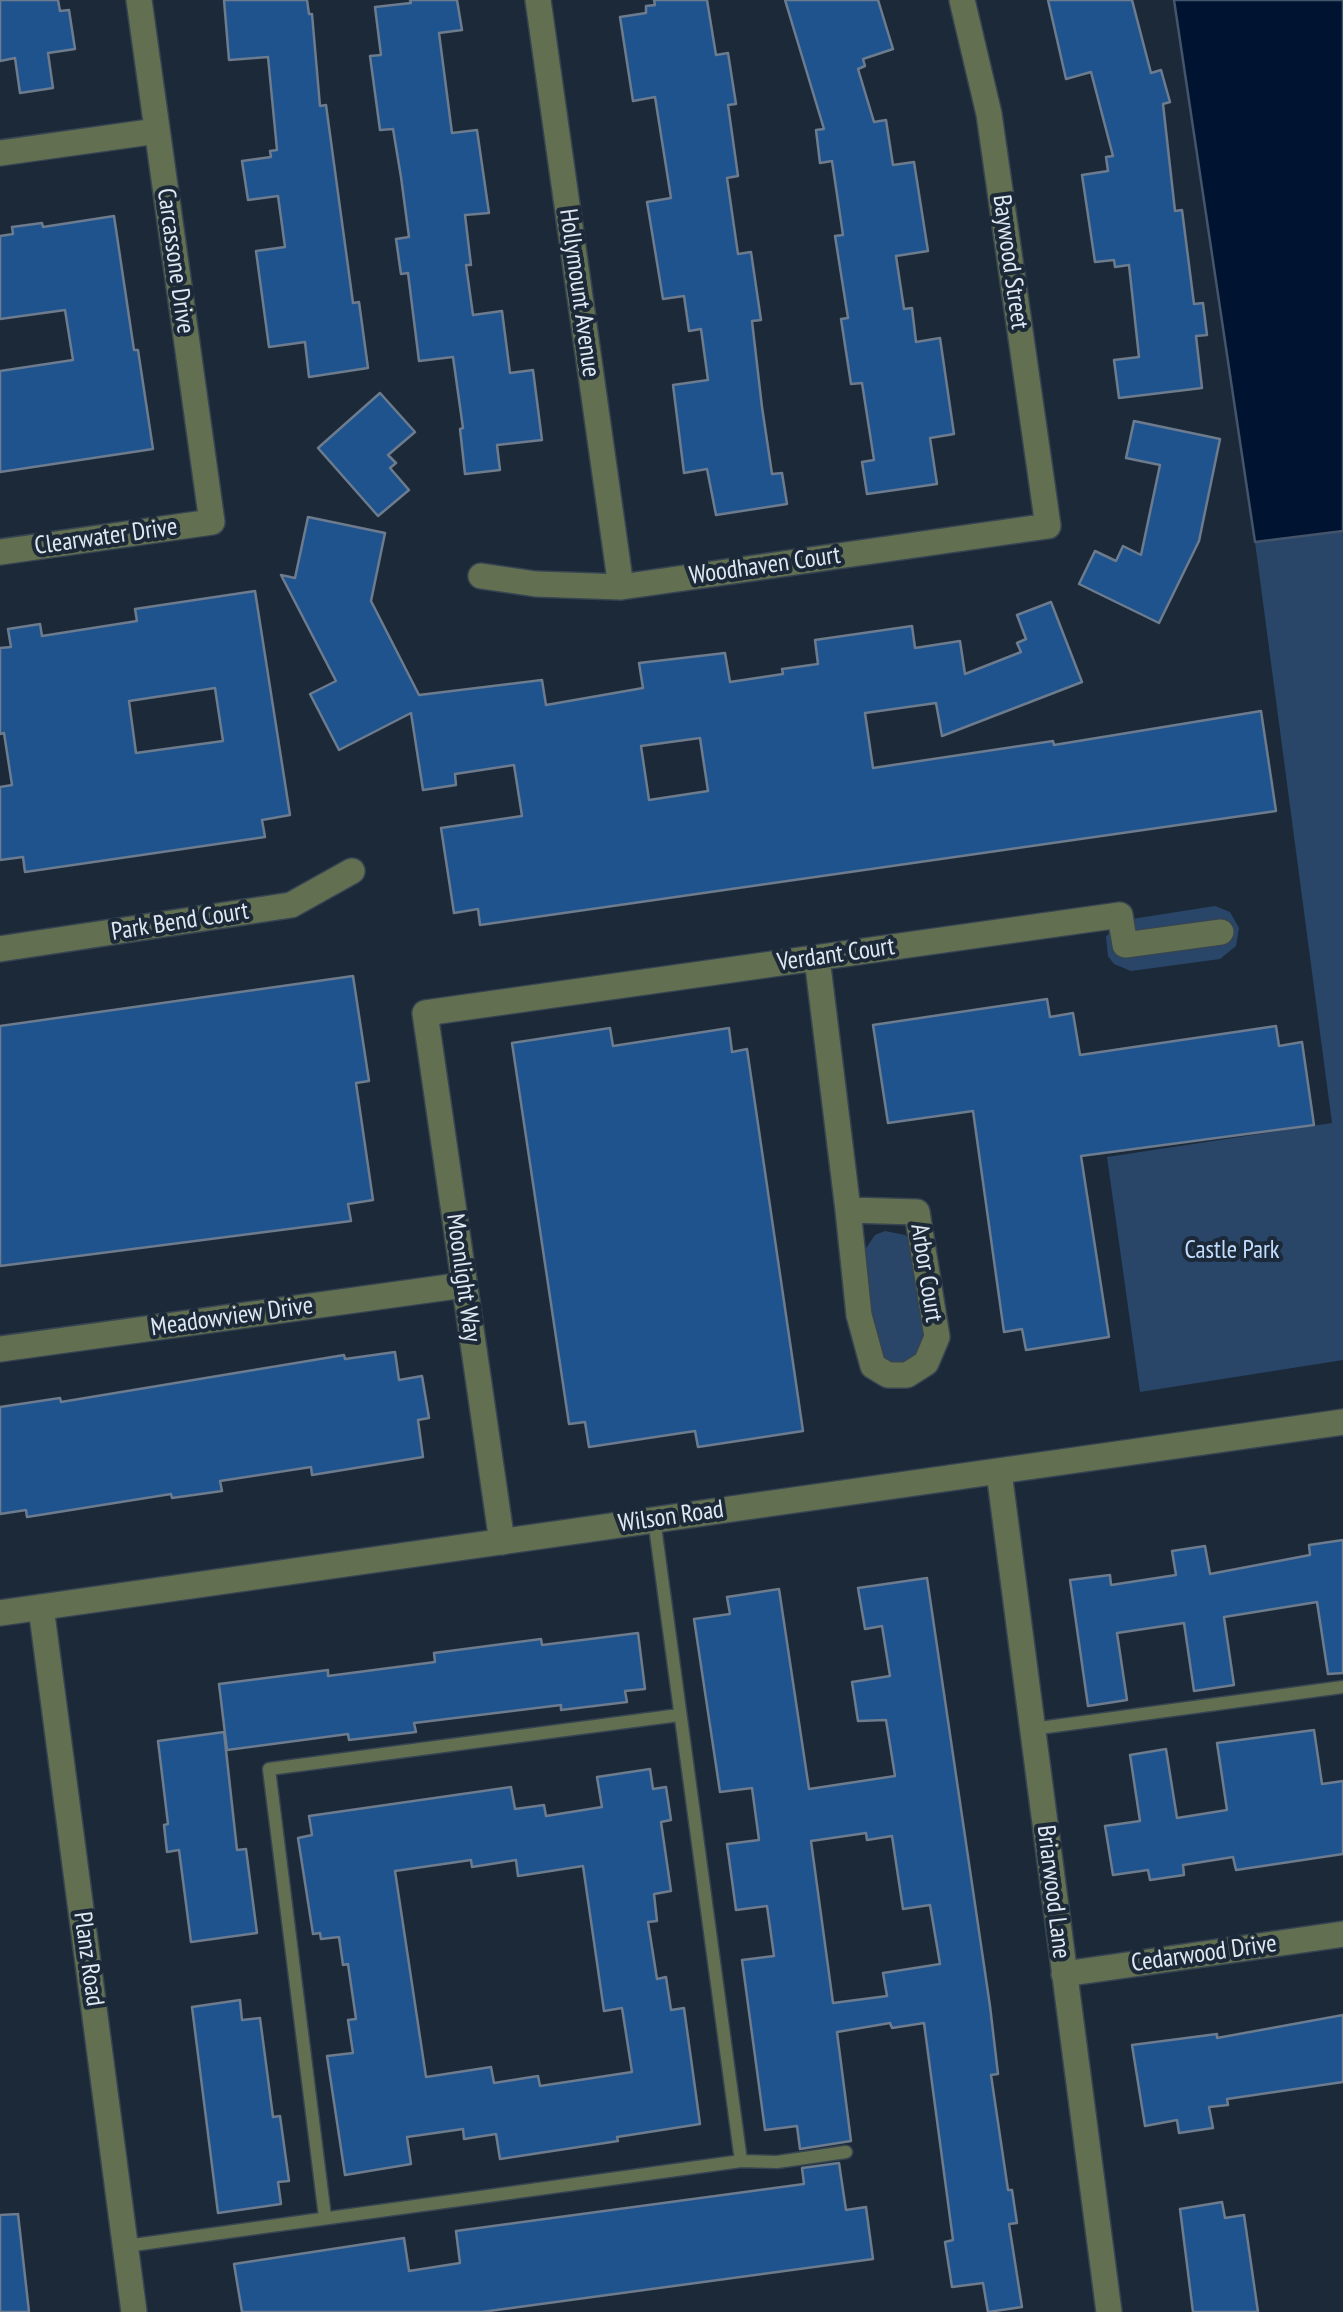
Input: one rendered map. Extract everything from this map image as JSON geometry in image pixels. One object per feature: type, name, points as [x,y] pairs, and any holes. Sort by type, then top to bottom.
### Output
[{"type":"street","name":"Carcassone Drive","points":[[139,0],[212,522]]},
{"type":"street","name":"Hollymount Avenue","points":[[538,0],[621,586]]},
{"type":"street","name":"Baywood Street","points":[[962,0],[989,114],[1048,526]]},
{"type":"street","points":[[0,153],[157,131]]},
{"type":"street","name":"Clearwater Drive","points":[[0,552],[212,522]]},
{"type":"street","name":"Woodhaven Court","points":[[481,576],[536,584],[621,586],[1048,526]]},
{"type":"street","name":"Park Bend Court","points":[[0,949],[290,905],[352,871]]},
{"type":"street","name":"Verdant Court","points":[[425,1013],[1120,915],[1124,945],[1220,932]]},
{"type":"street","name":"Arbor Court","points":[[817,958],[858,1316],[873,1366],[888,1374],[906,1375],[926,1363],[936,1338],[917,1212],[848,1210]]},
{"type":"street","name":"Moonlight Way","points":[[425,1013],[502,1542]]},
{"type":"street","name":"Meadowview Drive","points":[[0,1349],[464,1285]]},
{"type":"street","name":"Wilson Road","points":[[0,1613],[1343,1422]]},
{"type":"street","name":"Briarwood Lane","points":[[998,1472],[1109,2312]]},
{"type":"street","name":"Planz Road","points":[[41,1607],[134,2312]]},
{"type":"street","name":"Cedarwood Drive","points":[[1064,1974],[1343,1934]]},
{"type":"lane","points":[[654,1519],[741,2161]]},
{"type":"lane","points":[[1032,1728],[1343,1687]]},
{"type":"lane","points":[[325,2217],[269,1769],[679,1715]]},
{"type":"lane","points":[[126,2246],[741,2161],[778,2162],[846,2152]]},
{"type":"green space","name":"Castle Park","points":[[1343,531],[1343,1360],[1140,1392],[1107,1157],[1332,1123],[1255,542]]},
{"type":"green space","points":[[1215,906],[1230,912],[1239,928],[1236,946],[1220,959],[1131,971],[1114,964],[1108,956],[1106,937],[1119,921]]},
{"type":"green space","points":[[885,1231],[905,1235],[912,1242],[927,1356],[891,1370],[876,1349],[864,1251],[875,1235]]},
{"type":"shaded area","points":[[1174,0],[1343,0],[1343,531],[1255,542]]},
{"type":"building","points":[[0,0],[58,0],[60,11],[69,10],[75,49],[48,53],[53,88],[20,93],[15,58],[0,61]]},
{"type":"building","points":[[224,0],[307,0],[312,14],[320,106],[326,105],[353,303],[359,302],[368,368],[309,377],[305,342],[269,347],[256,251],[285,247],[278,196],[248,200],[242,161],[271,157],[270,151],[277,150],[268,57],[229,60]]},
{"type":"building","points":[[410,0],[457,0],[462,30],[439,33],[452,133],[477,130],[489,213],[465,215],[473,315],[502,311],[510,373],[533,370],[542,440],[497,445],[500,470],[465,474],[453,357],[419,361],[408,273],[401,274],[396,239],[409,237],[401,177],[393,129],[380,130],[370,56],[381,55],[375,7],[411,3]]},
{"type":"building","points":[[654,0],[707,0],[716,55],[728,53],[736,104],[728,105],[738,176],[727,178],[738,254],[751,252],[761,320],[752,321],[762,407],[772,474],[782,473],[787,504],[716,515],[707,469],[684,473],[673,385],[708,380],[701,329],[689,331],[684,296],[663,299],[647,202],[671,198],[655,97],[633,101],[620,17],[646,13],[646,6],[655,5]]},
{"type":"building","points":[[785,0],[878,0],[893,49],[863,59],[865,66],[858,69],[874,122],[886,120],[893,165],[914,162],[928,251],[896,256],[904,309],[912,308],[916,342],[940,338],[954,434],[930,438],[937,484],[867,494],[862,462],[874,460],[862,383],[851,384],[841,319],[848,318],[835,236],[843,235],[832,161],[820,163],[816,130],[824,129]]},
{"type":"building","points":[[1048,0],[1132,0],[1151,73],[1161,70],[1170,102],[1163,104],[1175,211],[1182,210],[1194,304],[1203,303],[1207,335],[1196,336],[1202,388],[1119,398],[1114,360],[1139,357],[1129,265],[1115,267],[1114,260],[1095,262],[1082,175],[1108,171],[1106,157],[1113,156],[1091,72],[1066,79]]},
{"type":"building","points":[[114,216],[153,449],[0,472],[0,371],[73,360],[65,310],[0,319],[0,236],[13,234],[12,227],[42,223],[43,227]]},
{"type":"building","points":[[380,393],[415,432],[388,455],[396,463],[390,468],[409,490],[378,516],[318,448]]},
{"type":"building","points":[[1134,421],[1220,439],[1199,541],[1159,623],[1079,584],[1095,551],[1116,561],[1123,546],[1141,555],[1160,465],[1126,458]]},
{"type":"building","points":[[308,517],[385,533],[371,601],[419,695],[542,680],[546,705],[643,688],[639,663],[725,653],[730,682],[818,664],[815,640],[912,626],[915,648],[960,641],[965,674],[1021,652],[1017,643],[1026,639],[1017,615],[1051,602],[1082,682],[942,736],[936,703],[865,713],[873,768],[1053,741],[1054,745],[1261,711],[1276,811],[480,925],[478,909],[454,913],[441,828],[522,816],[514,765],[455,774],[456,785],[423,790],[411,713],[339,750],[310,694],[336,681],[281,575],[295,578]],"holes":[[[700,738],[708,791],[649,800],[641,746]]]},
{"type":"building","points":[[255,591],[290,815],[262,820],[265,837],[25,872],[23,857],[0,860],[0,787],[12,785],[4,733],[0,734],[0,648],[11,647],[8,629],[40,624],[42,636],[137,621],[135,609]],"holes":[[[215,688],[223,741],[136,753],[129,701]]]},
{"type":"building","points":[[353,976],[369,1081],[356,1083],[373,1200],[348,1204],[351,1221],[0,1266],[0,1026]]},
{"type":"building","points":[[1047,999],[1050,1017],[1073,1013],[1080,1055],[1276,1026],[1279,1046],[1302,1042],[1314,1125],[1081,1156],[1109,1337],[1026,1350],[1022,1329],[1004,1332],[973,1111],[888,1123],[873,1025]]},
{"type":"building","points":[[610,1028],[613,1046],[729,1028],[732,1052],[747,1049],[803,1431],[698,1447],[695,1431],[589,1447],[585,1422],[569,1424],[512,1043]]},
{"type":"building","points":[[395,1352],[399,1380],[422,1376],[429,1418],[418,1420],[423,1457],[312,1475],[311,1467],[220,1481],[222,1491],[172,1498],[171,1494],[27,1517],[26,1510],[0,1514],[0,1407],[60,1398],[61,1402],[344,1355],[345,1359]]},
{"type":"building","points":[[1343,1540],[1343,1673],[1328,1674],[1317,1602],[1224,1617],[1234,1685],[1194,1691],[1184,1623],[1117,1633],[1127,1700],[1088,1706],[1070,1580],[1110,1575],[1111,1585],[1176,1575],[1172,1551],[1205,1546],[1210,1574],[1310,1555],[1309,1545]]},
{"type":"building","points":[[927,1578],[990,2006],[998,2074],[991,2075],[1008,2190],[1012,2190],[1017,2223],[1009,2224],[1022,2307],[988,2312],[983,2283],[952,2287],[945,2242],[953,2240],[924,2023],[892,2028],[890,2023],[837,2032],[851,2141],[800,2149],[797,2126],[765,2130],[742,1960],[774,1956],[767,1906],[736,1910],[727,1844],[759,1840],[752,1788],[720,1792],[694,1619],[730,1614],[727,1597],[779,1589],[809,1789],[895,1776],[886,1720],[858,1721],[852,1682],[890,1676],[882,1626],[865,1629],[858,1588]],"holes":[[[866,1833],[867,1840],[892,1836],[903,1909],[930,1905],[940,1964],[883,1973],[887,1996],[833,2003],[811,1841]]]},
{"type":"building","points":[[638,1633],[645,1689],[625,1691],[627,1702],[561,1710],[561,1705],[414,1723],[416,1732],[349,1740],[348,1734],[227,1750],[219,1684],[328,1670],[328,1676],[435,1662],[434,1653],[541,1639],[542,1645]]},
{"type":"building","points":[[1314,1730],[1322,1784],[1343,1781],[1343,1854],[1236,1870],[1233,1857],[1183,1865],[1184,1875],[1150,1880],[1148,1870],[1113,1875],[1105,1826],[1140,1821],[1130,1755],[1166,1749],[1177,1818],[1227,1810],[1217,1743]]},
{"type":"building","points":[[224,1732],[237,1850],[246,1849],[257,1933],[191,1942],[179,1850],[167,1852],[164,1825],[168,1824],[158,1741]]},
{"type":"building","points":[[650,1769],[653,1789],[666,1787],[671,1820],[661,1822],[671,1891],[654,1894],[657,1921],[648,1922],[657,1979],[666,1977],[671,2010],[684,2008],[700,2124],[500,2159],[496,2134],[464,2139],[463,2129],[407,2137],[411,2164],[345,2175],[327,2056],[353,2053],[348,2020],[356,2019],[348,1964],[343,1965],[339,1937],[321,1939],[320,1933],[313,1934],[298,1838],[312,1835],[309,1816],[511,1787],[515,1809],[544,1805],[546,1816],[602,1807],[597,1777]],"holes":[[[471,1860],[472,1867],[516,1860],[518,1876],[583,1866],[604,2011],[622,2008],[632,2072],[540,2086],[538,2076],[494,2083],[491,2067],[426,2077],[395,1871]]]},
{"type":"building","points":[[240,2000],[242,2020],[260,2018],[273,2117],[280,2116],[289,2181],[278,2182],[281,2204],[218,2213],[192,2007]]},
{"type":"building","points":[[1343,2015],[1343,2082],[1227,2099],[1228,2105],[1209,2107],[1213,2128],[1179,2133],[1177,2120],[1145,2126],[1132,2045],[1217,2034],[1217,2038]]},
{"type":"building","points":[[839,2163],[846,2210],[866,2207],[873,2259],[482,2312],[242,2312],[234,2264],[404,2238],[409,2271],[460,2263],[456,2231],[804,2184],[802,2168]]},
{"type":"building","points":[[1222,2202],[1225,2218],[1244,2215],[1258,2312],[1193,2312],[1180,2209]]},
{"type":"building","points":[[18,2214],[29,2312],[0,2312],[0,2215]]}]
